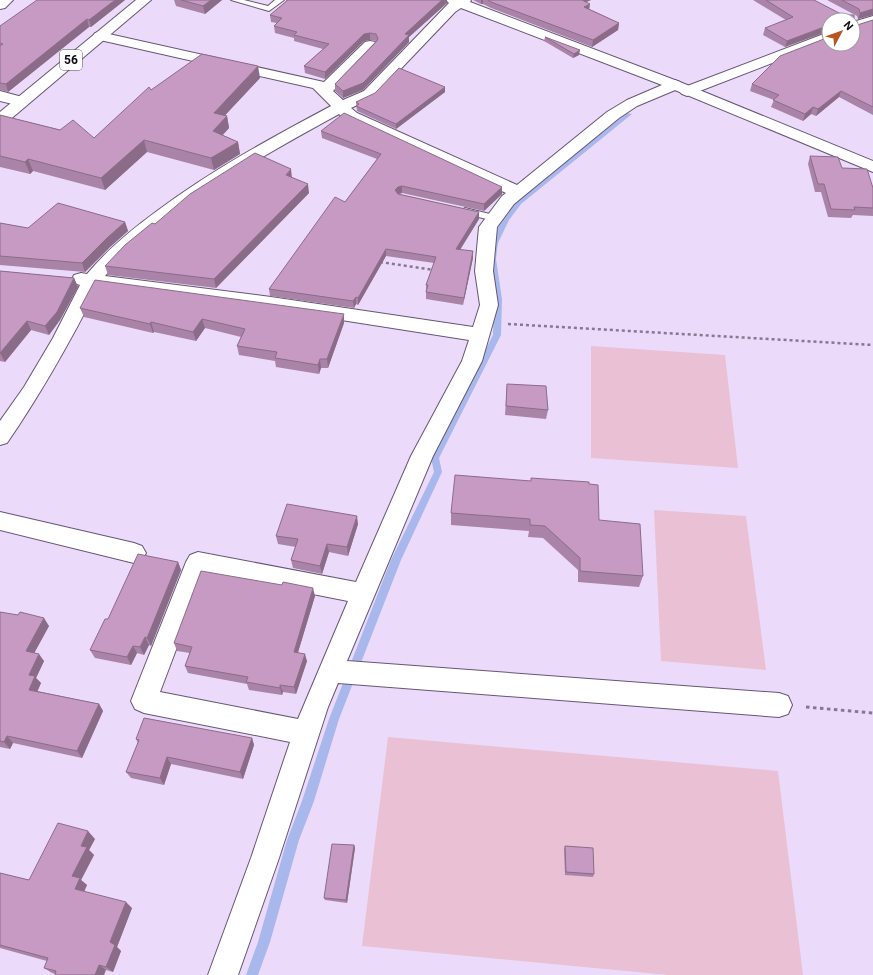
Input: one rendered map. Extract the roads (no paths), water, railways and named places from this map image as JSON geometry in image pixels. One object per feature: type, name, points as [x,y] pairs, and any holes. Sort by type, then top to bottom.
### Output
[{"type":"street","points":[[0,5],[6,0]]},
{"type":"street","name":"56","points":[[0,120],[144,0]]},
{"type":"street","points":[[0,437],[31,392],[62,339],[92,280],[106,263],[132,238],[193,192],[256,153],[340,107],[369,94],[458,1],[681,88],[873,167]]},
{"type":"street","points":[[861,21],[873,20]]},
{"type":"street","points":[[100,36],[318,85],[351,116],[519,192]]},
{"type":"street","points":[[223,975],[265,858],[315,707],[422,456],[472,360],[490,305],[484,271],[488,227],[508,200],[613,115],[632,103],[681,88],[821,39]]},
{"type":"street","points":[[324,91],[370,45]]},
{"type":"street","points":[[0,96],[21,101]]},
{"type":"street","points":[[61,278],[92,280],[482,329]]},
{"type":"street","points":[[0,521],[134,553]]},
{"type":"street","points":[[306,733],[144,701],[198,562],[363,594]]},
{"type":"street","points":[[330,671],[779,705]]},
{"type":"lane","points":[[235,0],[269,8],[280,0]]},
{"type":"lane","points":[[456,209],[495,218]]},
{"type":"waterway","points":[[252,975],[264,942],[293,840],[308,801],[334,719],[396,560],[438,472],[435,458],[497,335],[498,299],[492,259],[494,243],[506,220],[519,202],[629,114]]}]
